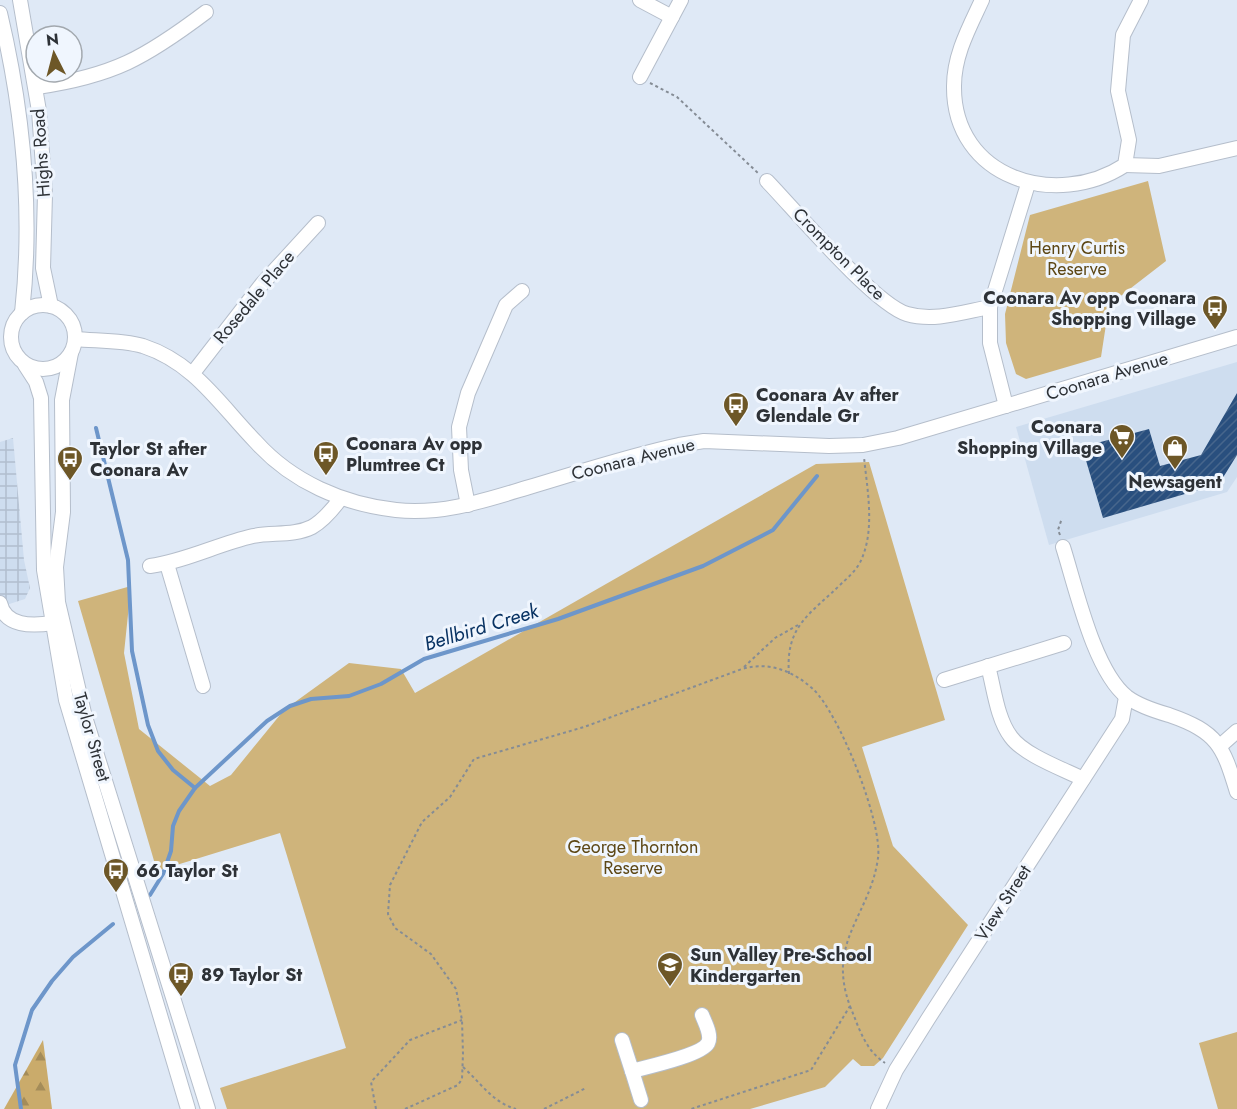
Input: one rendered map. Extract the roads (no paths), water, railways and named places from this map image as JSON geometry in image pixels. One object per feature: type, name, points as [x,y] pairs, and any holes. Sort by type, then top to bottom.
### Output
[{"type":"street","name":"Highs Road","points":[[20,0],[37,87],[45,194],[43,268],[51,306]]},
{"type":"street","points":[[640,0],[672,17]]},
{"type":"street","points":[[640,77],[681,0]]},
{"type":"street","points":[[982,0],[956,62],[954,87],[958,116],[969,141],[986,160],[1028,184],[1061,187],[1077,185],[1111,174],[1125,165],[1159,166],[1237,148]]},
{"type":"street","points":[[1125,165],[1129,140],[1118,91],[1123,35],[1142,0]]},
{"type":"street","points":[[37,87],[84,80],[126,65],[161,45],[206,12]]},
{"type":"street","name":"Highs Road","points":[[0,13],[19,113],[27,232],[22,313]]},
{"type":"street","name":"Crompton Place","points":[[767,181],[881,300],[907,314],[940,317],[990,307]]},
{"type":"street","points":[[1006,406],[990,343],[990,307],[1028,184]]},
{"type":"street","name":"Rosedale Place","points":[[193,373],[262,284],[318,223]]},
{"type":"street","points":[[468,505],[461,470],[459,427],[468,393],[506,305],[522,291]]},
{"type":"street","points":[[51,306],[69,318],[73,346],[56,367],[35,369],[26,365],[5,339],[15,320],[22,313],[31,307],[51,306]]},
{"type":"street","name":"Coonara Avenue","points":[[73,346],[142,346],[193,373],[274,460],[313,486],[341,498],[398,510],[423,510],[468,505],[679,445],[713,441],[863,445],[898,438],[1237,337]]},
{"type":"street","name":"Taylor Street","points":[[73,346],[62,400],[63,512],[56,567],[58,602],[85,717],[208,1109]]},
{"type":"street","name":"Taylor Street","points":[[26,365],[36,382],[41,398],[44,570],[77,743],[188,1109]]},
{"type":"street","points":[[150,566],[167,564],[253,536],[301,531],[313,526],[330,513],[341,498]]},
{"type":"street","points":[[1063,547],[1100,663],[1126,697],[1151,710],[1179,719],[1217,741],[1237,792]]},
{"type":"street","points":[[167,564],[203,686]]},
{"type":"street","points":[[0,603],[2,612],[13,622],[37,626],[53,623]]},
{"type":"street","points":[[944,680],[1064,643]]},
{"type":"street","points":[[988,666],[1005,726],[1011,738],[1023,748],[1083,779]]},
{"type":"street","name":"View Street","points":[[878,1109],[896,1070],[1122,719],[1126,697]]},
{"type":"street","points":[[1220,746],[1237,731]]},
{"type":"street","points":[[632,1071],[700,1051],[707,1044],[709,1036],[702,1015]]},
{"type":"street","points":[[622,1040],[641,1100]]},
{"type":"waterway","points":[[96,428],[128,560],[132,651],[148,725],[158,751],[173,770],[195,788]]},
{"type":"waterway","name":"Bellbird Creek","points":[[150,895],[163,874],[171,851],[173,826],[179,811],[195,788],[267,721],[290,706],[311,699],[349,696],[381,684],[424,659],[558,619],[703,566],[773,530],[817,476]]},
{"type":"waterway","name":"Bellbird Creek","points":[[21,1109],[15,1065],[32,1010],[52,981],[73,957],[113,924]]},
{"type":"place","name":"Coonara Av opp Coonara Shopping Village","points":[[1215,331]]},
{"type":"place","name":"Coonara Av after Glendale Gr","points":[[736,428]]},
{"type":"place","name":"Coonara Shopping Village","points":[[1122,460]]},
{"type":"place","name":"Newsagent","points":[[1175,471]]},
{"type":"place","name":"Coonara Av opp Plumtree Ct","points":[[326,477]]},
{"type":"place","name":"Taylor St after Coonara Av","points":[[70,482]]},
{"type":"place","name":"66 Taylor St","points":[[116,894]]},
{"type":"place","name":"Sun Valley Pre-School Kindergarten","points":[[670,988]]},
{"type":"place","name":"89 Taylor St","points":[[181,998]]},
{"type":"park label","name":"Henry Curtis Reserve","points":[[1077,258]]},
{"type":"park label","name":"George Thornton Reserve","points":[[633,857]]}]
